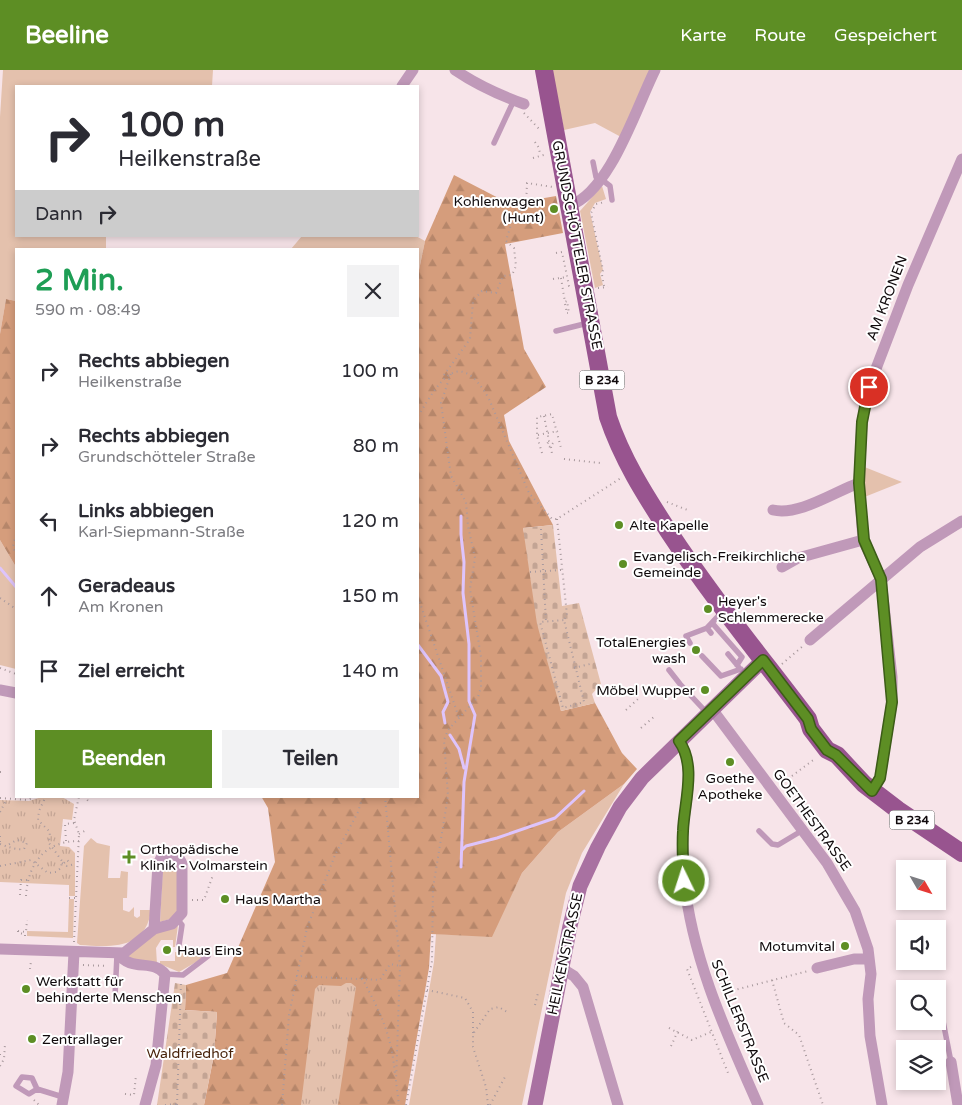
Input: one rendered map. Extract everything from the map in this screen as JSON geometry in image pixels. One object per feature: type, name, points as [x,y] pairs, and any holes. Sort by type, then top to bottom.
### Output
[{"type":"main road","name":"GRUNDSCHÖTTELER STRASSE","points":[[544,70],[608,417],[616,441],[631,472],[652,508],[724,609],[808,719],[811,729],[872,791],[962,853]]},
{"type":"street","points":[[403,85],[413,70]]},
{"type":"street","points":[[455,70],[472,82],[519,102]]},
{"type":"street","points":[[568,198],[585,199],[601,180],[615,156],[655,70]]},
{"type":"street","name":"AM KRONEN","points":[[872,791],[880,778],[892,702],[881,579],[864,540],[859,483],[862,422],[869,387],[920,254],[962,159]]},
{"type":"street","points":[[773,510],[782,512],[825,499],[859,483]]},
{"type":"street","points":[[810,640],[920,547],[962,521]]},
{"type":"street","points":[[782,567],[798,558],[864,540]]},
{"type":"street","name":"HEILKENSTRASSE","points":[[535,1105],[561,968],[580,886],[598,847],[620,807],[631,792],[653,766],[710,711],[741,670],[768,666]]},
{"type":"street","points":[[0,690],[15,694]]},
{"type":"street","name":"GOETHESTRASSE","points":[[710,711],[803,830],[827,863],[852,905],[866,940],[871,974],[868,999],[870,1036],[882,1105]]},
{"type":"street","name":"SCHILLERSTRASSE","points":[[679,741],[687,756],[688,768],[683,830],[684,881],[700,964],[758,1105]]},
{"type":"street","points":[[0,949],[118,953],[131,949],[154,929],[172,924],[178,920],[182,913],[182,864],[180,857],[167,853],[158,864],[154,929]]},
{"type":"street","points":[[63,1101],[68,1072],[74,952]]},
{"type":"street","points":[[118,953],[128,964],[157,968],[165,974],[156,1065],[145,1105]]},
{"type":"street","points":[[817,968],[854,959],[868,959]]},
{"type":"street","points":[[561,968],[574,976],[583,987],[618,1105]]},
{"type":"street","points":[[951,1062],[958,1105]]},
{"type":"lane","points":[[494,143],[519,102]]},
{"type":"lane","points":[[593,162],[596,176],[610,186],[612,200]]},
{"type":"lane","points":[[556,330],[591,322]]},
{"type":"lane","points":[[690,643],[686,636],[710,628],[724,609]]},
{"type":"lane","points":[[710,628],[742,657],[741,670]]},
{"type":"lane","points":[[728,654],[741,670]]},
{"type":"lane","points":[[702,656],[721,676],[741,670]]},
{"type":"lane","points":[[669,670],[680,684],[710,711]]},
{"type":"lane","points":[[759,831],[772,844],[778,845],[803,830]]},
{"type":"lane","points":[[178,920],[182,925],[178,945]]},
{"type":"lane","points":[[115,996],[118,953]]},
{"type":"lane","points":[[165,974],[177,976],[188,973],[208,956],[197,953]]},
{"type":"lane","points":[[945,1030],[951,1062]]},
{"type":"lane","points":[[37,1090],[63,1101]]},
{"type":"path","points":[[519,102],[524,116],[558,147]]},
{"type":"path","points":[[535,142],[540,154]]},
{"type":"path","points":[[419,414],[470,339],[473,301],[482,291],[496,293],[503,276],[512,275],[516,266],[514,248],[506,241],[513,218],[526,206],[527,183],[568,198]]},
{"type":"path","points":[[602,203],[596,204],[592,213],[601,252],[604,286]]},
{"type":"path","points":[[556,253],[562,252],[569,286]]},
{"type":"path","points":[[553,280],[567,277]]},
{"type":"path","points":[[561,278],[569,313],[565,304]]},
{"type":"path","points":[[443,377],[461,371],[469,374],[482,385],[529,492],[552,519],[557,519],[631,472]]},
{"type":"path","points":[[406,1105],[427,990],[433,945],[433,888],[448,796],[444,740],[448,730],[478,697],[481,687],[482,657],[470,589],[476,558],[468,526],[466,502],[451,476],[441,403],[452,373]]},
{"type":"path","points":[[542,452],[537,436],[537,418],[552,414],[561,448]]},
{"type":"path","points":[[544,416],[552,454]]},
{"type":"path","points":[[537,436],[558,431]]},
{"type":"path","points":[[549,441],[550,446]]},
{"type":"path","points":[[540,448],[560,444]]},
{"type":"path","points":[[564,459],[600,463]]},
{"type":"path","points":[[652,508],[663,501],[690,511]]},
{"type":"path","points":[[557,519],[567,615],[564,620],[574,668],[584,702],[563,708],[540,622],[564,620]]},
{"type":"path","points":[[541,529],[546,622]]},
{"type":"path","points":[[15,539],[13,546],[15,552]]},
{"type":"path","points":[[530,572],[561,570]]},
{"type":"path","points":[[0,598],[15,608]]},
{"type":"path","points":[[419,601],[459,718]]},
{"type":"path","points":[[768,666],[810,640]]},
{"type":"path","points":[[574,668],[590,664]]},
{"type":"path","points":[[0,668],[15,674]]},
{"type":"path","points":[[626,710],[638,698]]},
{"type":"path","points":[[641,728],[655,716]]},
{"type":"path","points":[[772,791],[832,752]]},
{"type":"path","points":[[0,798],[27,800],[32,798]]},
{"type":"path","points":[[45,798],[38,816],[41,824],[50,832],[51,847],[63,863]]},
{"type":"path","points":[[74,952],[79,841],[79,834],[75,823],[79,798]]},
{"type":"path","points":[[86,798],[90,803]]},
{"type":"path","points":[[282,1105],[289,1015],[307,928],[335,855],[358,812],[362,798]]},
{"type":"path","points":[[385,798],[400,966],[396,1082]]},
{"type":"path","points":[[0,812],[8,799]]},
{"type":"path","points":[[66,841],[66,824],[75,823]]},
{"type":"path","points":[[79,834],[86,830]]},
{"type":"path","points":[[0,836],[0,844],[6,846],[24,849],[27,844],[17,840],[6,846]]},
{"type":"path","points":[[26,896],[27,880],[44,852],[66,841],[79,841]]},
{"type":"path","points":[[0,866],[25,860],[36,863],[48,873],[59,870],[67,860],[71,864],[75,864]]},
{"type":"path","points":[[182,898],[204,900],[214,875]]},
{"type":"path","points":[[20,896],[20,880],[27,880]]},
{"type":"path","points":[[69,898],[76,898]]},
{"type":"path","points":[[18,932],[26,932],[27,920]]},
{"type":"path","points":[[178,945],[178,951],[187,954],[197,953]]},
{"type":"path","points":[[30,962],[30,969]]},
{"type":"path","points":[[73,964],[116,966]]},
{"type":"path","points":[[296,976],[380,980],[390,964],[400,966]]},
{"type":"path","points":[[700,964],[686,969],[728,1073]]},
{"type":"path","points":[[712,996],[817,968]]},
{"type":"path","points":[[165,1105],[177,1105],[181,983],[177,976]]},
{"type":"path","points":[[362,978],[383,1017],[392,1045],[399,1105]]},
{"type":"path","points":[[772,980],[784,1023],[799,1035],[823,1105]]},
{"type":"path","points":[[427,990],[465,998],[473,1012],[473,1047],[486,1087],[489,1105]]},
{"type":"path","points":[[536,1006],[538,993]]},
{"type":"path","points":[[473,1034],[490,1009],[499,1007],[507,1012]]},
{"type":"path","points":[[669,1028],[678,1031],[692,1040],[711,1032]]},
{"type":"path","points":[[671,1046],[678,1031]]},
{"type":"path","points":[[0,1066],[4,1059],[5,1044]]},
{"type":"path","points":[[179,1053],[203,1053]]},
{"type":"path","points":[[0,1054],[0,1059]]},
{"type":"path","points":[[125,1094],[134,1095],[136,1075]]},
{"type":"path","points":[[489,1105],[506,1075]]},
{"type":"path","points":[[35,1100],[40,1105]]},
{"type":"green space","points":[[3,70],[213,70],[212,85],[15,85],[15,237],[106,237],[106,248],[15,248],[15,301],[6,299],[0,334],[0,117]]},
{"type":"green space","points":[[552,70],[653,70],[621,137],[595,123],[564,130]]},
{"type":"green space","points":[[454,175],[510,204],[556,196],[563,233],[505,244],[524,349],[546,387],[504,415],[509,441],[553,525],[523,528],[561,711],[595,703],[622,753],[637,769],[624,784],[558,832],[522,873],[492,937],[431,934],[429,968],[405,1105],[204,1105],[214,1055],[217,1012],[185,1010],[186,985],[227,973],[275,862],[268,808],[262,798],[419,798],[419,270],[425,241]]},
{"type":"green space","points":[[602,186],[606,199],[595,203],[590,212],[603,270],[600,274],[603,285],[595,288],[580,211]]},
{"type":"green space","points":[[301,237],[418,237],[425,241],[419,270],[419,248],[292,248]]},
{"type":"green space","points":[[6,299],[15,301],[15,565],[0,540],[0,334]]},
{"type":"green space","points":[[862,466],[902,482],[862,498]]},
{"type":"green space","points":[[553,525],[562,606],[579,603],[601,684],[592,694],[595,703],[561,711],[537,624],[523,528]]},
{"type":"green space","points":[[0,540],[15,565],[15,669],[0,665]]},
{"type":"green space","points":[[624,784],[582,853],[566,893],[522,1105],[409,1105],[434,962],[436,934],[491,936],[522,873],[558,832]]},
{"type":"green space","points":[[39,798],[64,798],[74,804],[72,820],[63,819],[60,846],[69,847],[75,853],[75,896],[69,896],[69,885],[0,882],[0,800],[29,801]]},
{"type":"green space","points":[[91,838],[97,843],[110,846],[108,878],[120,878],[121,871],[128,872],[127,898],[123,898],[123,910],[129,912],[134,907],[134,916],[137,918],[140,916],[140,910],[151,910],[148,923],[142,933],[135,939],[125,943],[103,946],[80,945],[77,943],[84,846]]},
{"type":"green space","points":[[170,862],[178,867],[177,911],[173,918],[160,922],[163,866]]},
{"type":"green space","points":[[69,899],[74,899],[73,938],[27,936],[27,931],[68,932]]},
{"type":"green space","points":[[178,925],[175,947],[173,947],[173,940],[161,940],[156,948],[157,964],[127,960],[129,955],[156,932]]},
{"type":"green space","points":[[175,952],[194,954],[203,958],[179,972],[160,964],[160,961],[175,961]]},
{"type":"green space","name":"Waldfriedhof","points":[[175,983],[186,985],[185,1010],[217,1012],[214,1055],[204,1105],[157,1105]]},
{"type":"green space","points":[[351,983],[356,987],[338,1105],[301,1105],[315,989],[319,985],[341,986]]},
{"type":"waterway","points":[[461,516],[464,562],[463,593],[469,644],[469,701],[475,715],[464,782]]},
{"type":"waterway","points":[[0,568],[15,586]]},
{"type":"waterway","points":[[419,646],[441,676],[448,702],[443,712],[445,723]]},
{"type":"waterway","points":[[450,735],[459,749],[464,768]]},
{"type":"waterway","points":[[461,867],[464,782]]},
{"type":"waterway","points":[[462,850],[466,846],[497,838],[555,818],[584,791]]},
{"type":"place","name":"Kohlenwagen (Hunt)","points":[[554,209]]},
{"type":"place","name":"Alte Kapelle","points":[[619,525]]},
{"type":"place","name":"Evangelisch-Freikirchliche Gemeinde","points":[[623,564]]},
{"type":"place","name":"Heyer's Schlemmerecke","points":[[708,609]]},
{"type":"place","name":"TotalEnergies wash","points":[[696,650]]},
{"type":"place","name":"Möbel Wupper","points":[[705,690]]},
{"type":"place","name":"Goethe Apotheke","points":[[730,762]]},
{"type":"place","name":"Orthopädische Klinik - Volmarstein","points":[[129,857]]},
{"type":"place","name":"Haus Martha","points":[[225,899]]},
{"type":"place","name":"Motumvital","points":[[845,946]]},
{"type":"place","name":"Haus Eins","points":[[167,950]]},
{"type":"place","name":"Werkstatt für behinderte Menschen","points":[[26,989]]},
{"type":"place","name":"Zentrallager","points":[[32,1039]]},
{"type":"route","points":[[684,881],[682,855],[688,768],[687,756],[684,747],[679,741],[740,680],[763,660],[808,719],[811,729],[827,750],[836,755],[872,791],[880,778],[890,721],[892,677],[881,579],[864,540],[859,483],[862,422],[869,387]]}]
